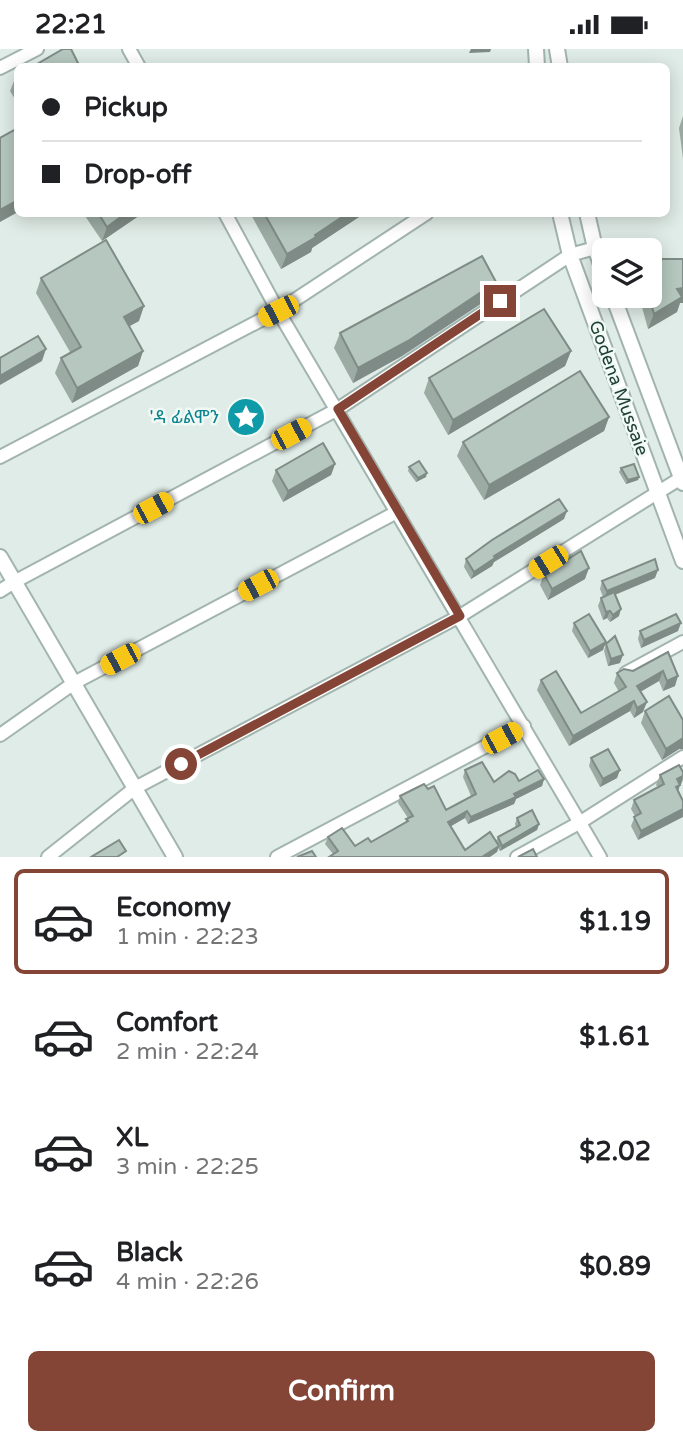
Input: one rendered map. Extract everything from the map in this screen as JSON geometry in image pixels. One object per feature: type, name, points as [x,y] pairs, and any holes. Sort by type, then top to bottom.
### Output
[{"type":"street","points":[[0,68],[33,50]]},
{"type":"street","points":[[227,217],[278,311],[600,857]]},
{"type":"street","points":[[0,457],[278,311],[421,217]]},
{"type":"street","name":"Godena Mussaie","points":[[561,217],[570,255],[683,561]]},
{"type":"street","points":[[588,217],[593,238]]},
{"type":"street","points":[[0,591],[338,409],[570,255],[592,250]]},
{"type":"street","name":"Godena Mussaie","points":[[618,308],[682,480]]},
{"type":"street","points":[[48,857],[135,788],[460,616],[682,480]]},
{"type":"street","points":[[0,735],[74,683],[397,512]]},
{"type":"street","points":[[0,558],[175,857]]},
{"type":"street","points":[[626,673],[683,642]]},
{"type":"street","points":[[277,857],[524,726]]},
{"type":"street","points":[[517,857],[579,823],[683,757]]},
{"type":"building","points":[[63,49],[71,49],[78,63],[39,63]]},
{"type":"building","points":[[14,130],[14,202],[0,210],[0,138]]},
{"type":"building","points":[[101,217],[121,217],[107,227]]},
{"type":"building","points":[[266,217],[342,217],[315,235],[316,237],[287,254]]},
{"type":"building","points":[[106,240],[144,306],[124,317],[143,351],[77,388],[61,358],[81,347],[41,278]]},
{"type":"building","points":[[482,256],[496,282],[408,341],[358,368],[340,333]]},
{"type":"building","points":[[662,259],[683,259],[683,288],[677,289],[682,297],[654,314],[652,308],[662,308]]},
{"type":"building","points":[[544,309],[571,351],[453,420],[429,378]]},
{"type":"building","points":[[38,336],[46,349],[0,376],[0,358]]},
{"type":"building","points":[[580,371],[609,417],[489,485],[463,442]]},
{"type":"building","points":[[323,443],[335,464],[288,491],[276,470]]},
{"type":"building","points":[[419,461],[427,473],[418,478],[409,467]]},
{"type":"building","points":[[634,464],[639,477],[628,480],[621,468]]},
{"type":"building","points":[[559,499],[567,511],[494,556],[495,558],[474,572],[466,559]]},
{"type":"building","points":[[581,551],[589,568],[552,589],[544,574]]},
{"type":"building","points":[[655,559],[658,570],[607,591],[602,581]]},
{"type":"building","points":[[614,592],[621,609],[613,615],[610,611],[606,612],[601,598]]},
{"type":"building","points":[[589,614],[606,642],[590,651],[574,623]]},
{"type":"building","points":[[676,614],[681,623],[644,640],[640,631]]},
{"type":"building","points":[[615,636],[623,655],[611,659],[606,644]]},
{"type":"building","points":[[668,652],[678,676],[667,681],[663,671],[637,686],[647,702],[637,708],[634,701],[573,736],[541,680],[556,671],[581,713],[626,687],[617,673],[624,669],[633,671]]},
{"type":"building","points":[[669,696],[683,720],[683,738],[666,749],[645,711]]},
{"type":"building","points":[[608,749],[620,770],[603,779],[591,758]]},
{"type":"building","points":[[482,762],[494,782],[509,771],[515,774],[519,781],[538,770],[544,779],[514,794],[516,797],[471,817],[467,811],[448,822],[465,850],[490,832],[499,846],[482,857],[329,857],[338,851],[328,837],[342,828],[355,846],[368,838],[371,842],[408,821],[406,819],[413,816],[400,796],[424,784],[428,789],[434,786],[446,810],[476,794],[465,770]]},
{"type":"building","points":[[679,765],[683,776],[677,779],[680,785],[676,787],[683,801],[683,809],[641,831],[634,817],[641,813],[634,800],[664,784],[660,775]]},
{"type":"building","points":[[532,810],[539,824],[502,846],[498,837],[520,825],[517,818]]},
{"type":"building","points":[[119,840],[126,851],[117,857],[91,857]]},
{"type":"building","points":[[533,849],[537,857],[518,857]]},
{"type":"building","points":[[312,851],[316,857],[297,857]]},
{"type":"place","name":"'ዳ ፊልሞን","points":[[246,417]]},
{"type":"route","points":[[181,764],[460,616],[338,409],[500,301]]}]
